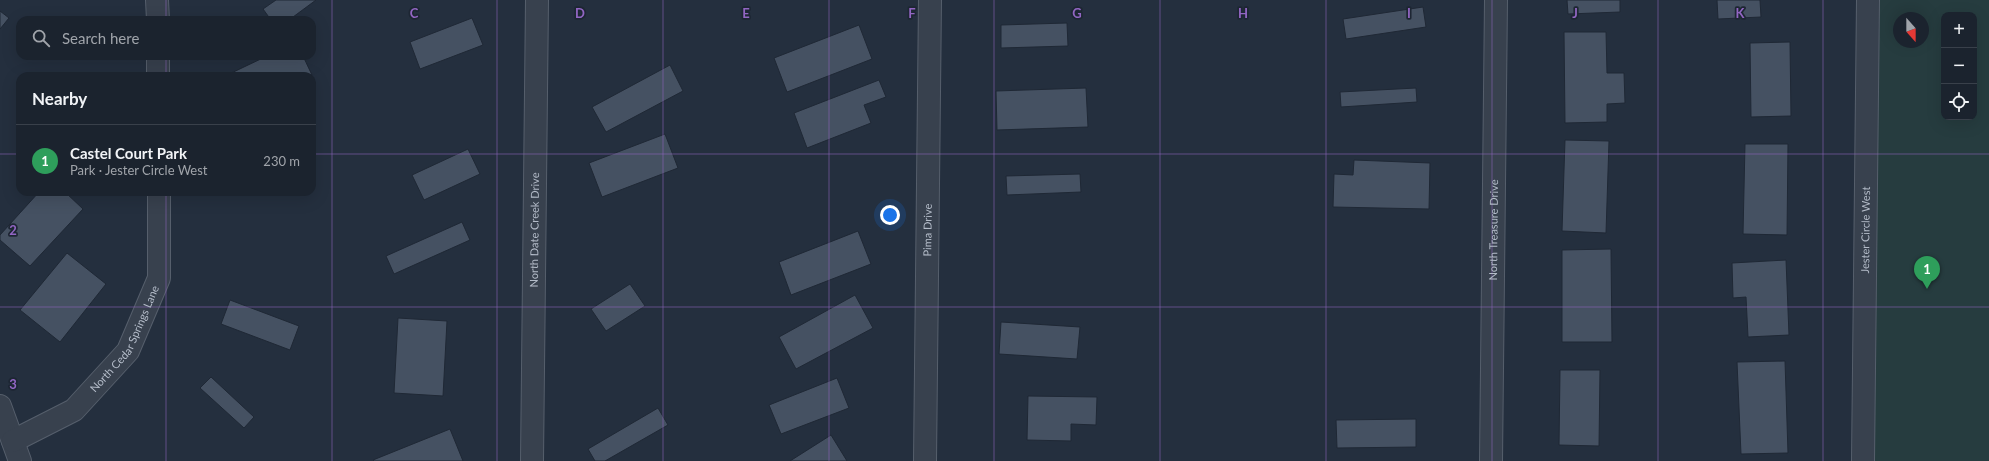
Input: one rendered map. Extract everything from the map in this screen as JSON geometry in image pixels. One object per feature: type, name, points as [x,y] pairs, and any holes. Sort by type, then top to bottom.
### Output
[{"type":"street","points":[[157,0],[158,16]]},
{"type":"street","name":"North Date Creek Drive","points":[[532,461],[537,0]]},
{"type":"street","name":"Pima Drive","points":[[925,461],[930,0]]},
{"type":"street","name":"North Treasure Drive","points":[[1491,461],[1496,0]]},
{"type":"street","name":"Jester Circle West","points":[[1863,461],[1868,0]]},
{"type":"street","points":[[158,60],[158,72]]},
{"type":"street","name":"North Cedar Springs Lane","points":[[12,441],[74,410],[128,351],[159,278],[159,196]]},
{"type":"street","points":[[0,406],[20,461]]},
{"type":"green space","points":[[1868,0],[1989,0],[1989,461],[1863,461]]},
{"type":"building","points":[[276,0],[316,0],[294,16],[268,16],[263,9]]},
{"type":"building","points":[[1567,0],[1620,0],[1620,12],[1568,14]]},
{"type":"building","points":[[1717,0],[1760,0],[1761,17],[1718,19]]},
{"type":"building","points":[[1423,7],[1426,27],[1346,39],[1343,19]]},
{"type":"building","points":[[0,11],[9,18],[0,29]]},
{"type":"building","points":[[472,18],[483,45],[420,69],[410,42]]},
{"type":"building","points":[[1067,23],[1068,46],[1001,48],[1001,25]]},
{"type":"building","points":[[859,25],[872,59],[787,92],[774,58]]},
{"type":"building","points":[[1564,32],[1606,32],[1607,73],[1624,73],[1625,103],[1607,104],[1607,122],[1565,123]]},
{"type":"building","points":[[1790,42],[1791,116],[1751,117],[1750,43]]},
{"type":"building","points":[[259,60],[305,60],[311,72],[233,72]]},
{"type":"building","points":[[670,65],[683,91],[606,132],[592,107]]},
{"type":"building","points":[[879,80],[886,97],[864,105],[871,123],[807,148],[794,113]]},
{"type":"building","points":[[1086,88],[1088,127],[997,130],[996,91]]},
{"type":"building","points":[[1416,88],[1417,102],[1341,107],[1340,92]]},
{"type":"building","points":[[665,134],[678,168],[602,197],[589,163]]},
{"type":"building","points":[[1565,140],[1609,141],[1606,233],[1562,231]]},
{"type":"building","points":[[1745,144],[1788,144],[1787,235],[1743,234]]},
{"type":"building","points":[[468,149],[480,174],[424,200],[412,175]]},
{"type":"building","points":[[1354,160],[1430,163],[1429,209],[1333,207],[1334,174],[1353,175]]},
{"type":"building","points":[[1080,174],[1081,192],[1007,195],[1006,176]]},
{"type":"building","points":[[35,196],[69,196],[83,209],[30,266],[0,240],[0,235]]},
{"type":"building","points":[[462,222],[470,240],[394,274],[386,256]]},
{"type":"building","points":[[858,231],[871,264],[791,295],[779,262]]},
{"type":"building","points":[[1611,249],[1612,342],[1562,342],[1562,250]]},
{"type":"building","points":[[67,253],[106,284],[60,342],[20,310]]},
{"type":"building","points":[[1786,260],[1789,335],[1748,337],[1746,297],[1733,298],[1732,263]]},
{"type":"building","points":[[630,284],[645,306],[606,331],[591,309]]},
{"type":"building","points":[[855,295],[873,328],[796,369],[779,337]]},
{"type":"building","points":[[230,300],[299,326],[290,350],[221,324]]},
{"type":"building","points":[[398,318],[447,321],[443,396],[394,393]]},
{"type":"building","points":[[1001,322],[1080,327],[1077,359],[999,354]]},
{"type":"building","points":[[1785,361],[1788,453],[1741,454],[1737,362]]},
{"type":"building","points":[[1560,370],[1600,370],[1599,446],[1559,445]]},
{"type":"building","points":[[211,377],[254,417],[244,428],[200,388]]},
{"type":"building","points":[[837,378],[849,408],[781,434],[769,405]]},
{"type":"building","points":[[1028,396],[1097,397],[1096,425],[1071,424],[1071,441],[1027,440]]},
{"type":"building","points":[[658,408],[668,425],[605,461],[595,461],[588,449]]},
{"type":"building","points":[[1416,419],[1416,447],[1337,448],[1336,420]]},
{"type":"building","points":[[450,429],[463,461],[373,460]]},
{"type":"building","points":[[831,435],[847,461],[790,461]]},
{"type":"place","name":"Castel Court Park","points":[[1927,289]]}]
